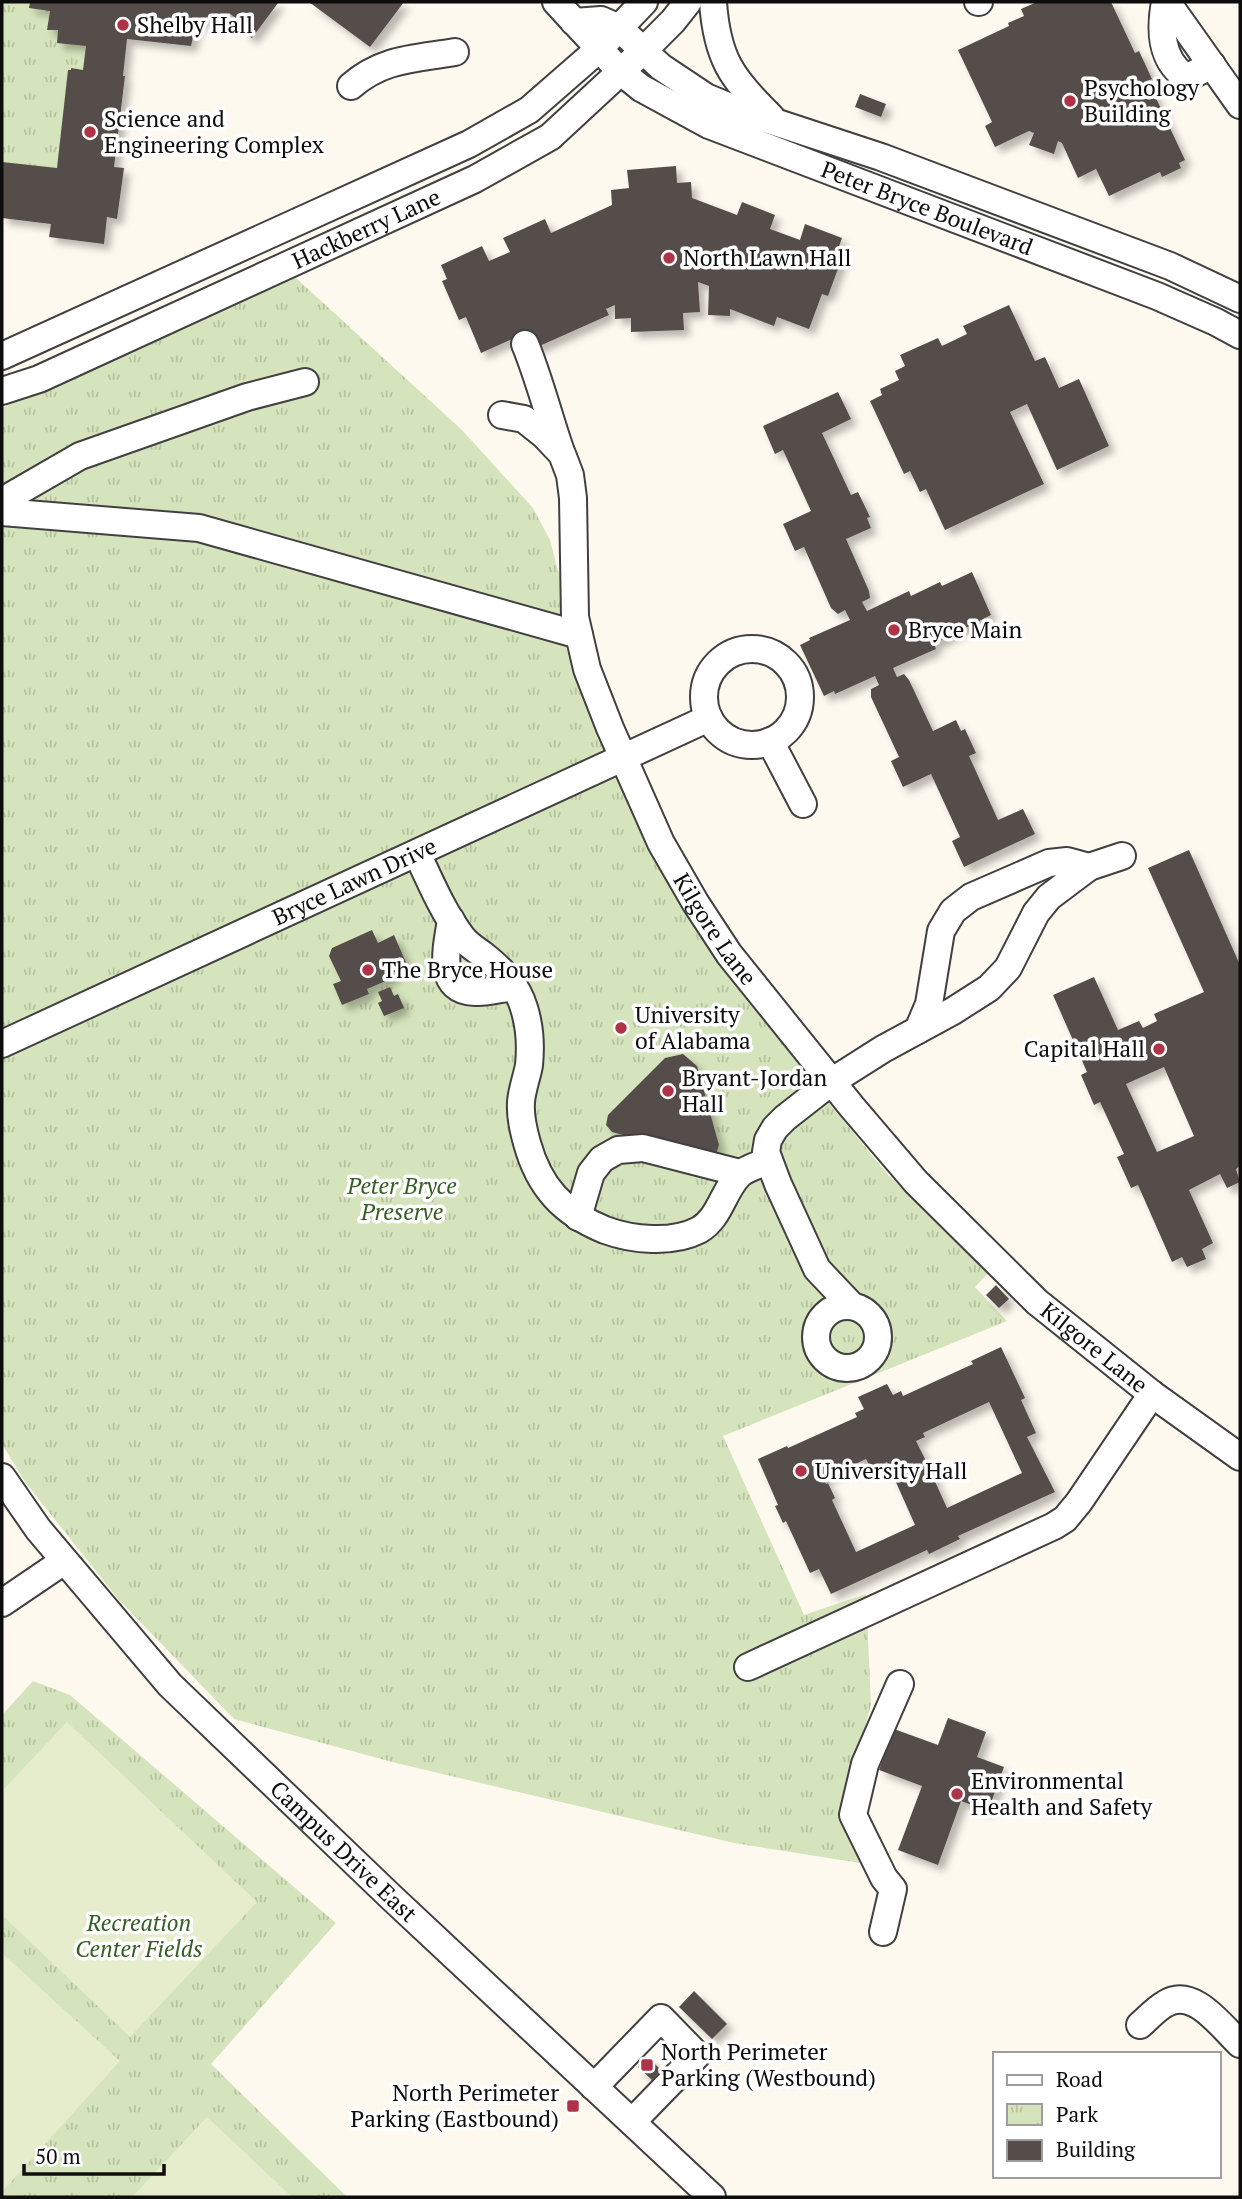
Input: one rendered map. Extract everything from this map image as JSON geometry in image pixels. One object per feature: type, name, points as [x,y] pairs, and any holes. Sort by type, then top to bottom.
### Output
[{"type":"street","name":"Peter Bryce Boulevard","points":[[556,2],[620,71],[640,88],[727,133],[1157,296],[1240,335]]},
{"type":"street","name":"Hackberry Lane","points":[[2,356],[469,144],[529,110],[599,49],[644,2]]},
{"type":"street","name":"Hackberry Lane","points":[[2,391],[39,379],[475,179],[550,137],[644,50],[688,2]]},
{"type":"street","points":[[713,2],[717,41],[726,65],[744,91],[777,123]]},
{"type":"street","points":[[1166,2],[1240,104]]},
{"type":"street","points":[[574,22],[601,20],[620,28]]},
{"type":"street","name":"Peter Bryce Boulevard","points":[[620,28],[661,67],[706,97],[734,109],[881,157],[1020,209],[1170,266],[1240,299]]},
{"type":"street","points":[[351,86],[374,69],[389,63],[455,52]]},
{"type":"street","points":[[525,344],[538,374],[562,454]]},
{"type":"street","points":[[2,501],[80,456],[247,397],[305,382]]},
{"type":"street","name":"Kilgore Lane","points":[[502,415],[524,419],[562,454],[572,486],[575,617],[587,668],[661,843],[695,902],[745,975],[916,1182],[1037,1302],[1152,1394],[1240,1457]]},
{"type":"street","points":[[2,512],[199,528],[579,635]]},
{"type":"street","points":[[752,649],[768,652],[783,660],[793,672],[799,688],[799,704],[794,720],[784,733],[770,741],[756,745],[735,741],[717,730],[709,718],[704,702],[705,686],[711,671],[722,659],[736,651],[752,649]]},
{"type":"street","name":"Bryce Lawn Drive","points":[[2,1044],[709,718]]},
{"type":"street","points":[[770,741],[803,804]]},
{"type":"street","points":[[417,853],[430,884],[464,940],[496,965],[514,987],[523,1004],[530,1030],[529,1065],[521,1100],[522,1124],[532,1163],[555,1198],[578,1217],[618,1234],[643,1238],[678,1237],[699,1229],[716,1214],[740,1173],[768,1161]]},
{"type":"street","points":[[852,1306],[817,1269],[768,1161],[767,1144],[775,1128],[831,1082],[989,988],[1008,968],[1036,913],[1049,897],[1089,867],[1122,856]]},
{"type":"street","points":[[918,1030],[929,1004],[941,931],[953,911],[971,897],[1049,863],[1067,861],[1089,867]]},
{"type":"street","points":[[451,920],[446,957],[447,971],[453,983],[464,991],[478,992],[514,987]]},
{"type":"street","points":[[937,954],[945,972],[954,983],[968,988],[989,988]]},
{"type":"street","points":[[578,1217],[591,1173],[602,1159],[618,1150],[643,1148],[740,1173]]},
{"type":"street","points":[[817,1269],[819,1322],[816,1341],[825,1358],[842,1367],[851,1367],[869,1359],[877,1342],[877,1332],[869,1315],[862,1309],[852,1306],[833,1309],[819,1322]]},
{"type":"street","points":[[748,1667],[1065,1519],[1152,1394]]},
{"type":"street","name":"Campus Drive East","points":[[2,1477],[38,1529],[170,1685],[712,2197]]},
{"type":"street","points":[[2,1602],[64,1561]]},
{"type":"street","points":[[883,1932],[893,1889],[884,1878],[853,1815],[865,1764],[900,1684]]},
{"type":"street","points":[[1140,2025],[1163,2004],[1182,1998],[1194,2001],[1240,2044]]},
{"type":"street","points":[[594,2087],[661,2018],[697,2054],[632,2122]]},
{"type":"green space","points":[[2,2],[124,2],[97,194],[2,181]]},
{"type":"green space","name":"Peter Bryce Preserve","points":[[296,278],[462,430],[533,508],[550,540],[562,586],[566,648],[646,845],[683,907],[805,1074],[889,1176],[989,1272],[975,1287],[1007,1321],[723,1436],[804,1615],[866,1594],[871,1704],[854,1773],[879,1866],[734,1843],[396,1763],[234,1719],[119,1600],[25,1482],[2,1444],[2,408]]},
{"type":"green space","name":"Recreation Center Fields","points":[[33,1681],[70,1695],[336,1923],[211,2064],[347,2197],[2,2197],[2,1715]]},
{"type":"green space","points":[[67,1722],[257,1902],[130,2037],[2,1915],[2,1791]]},
{"type":"green space","points":[[2,1953],[120,2061],[2,2192]]},
{"type":"green space","points":[[207,2117],[292,2197],[132,2197]]},
{"type":"building","name":"Science and Engineering Complex","points":[[30,2],[278,3],[252,38],[242,31],[246,26],[229,13],[210,15],[200,22],[195,28],[191,46],[127,39],[114,167],[124,168],[117,219],[107,217],[104,244],[49,237],[51,224],[2,218],[2,162],[57,168],[68,70],[83,70],[86,46],[57,43],[58,30],[47,30],[50,11],[29,8]]},
{"type":"building","name":"Shelby Hall","points":[[309,2],[404,2],[370,47]]},
{"type":"building","name":"Psychology Building","points":[[1037,2],[1111,2],[1135,53],[1139,51],[1152,79],[1148,81],[1185,160],[1179,163],[1181,168],[1162,177],[1160,172],[1109,196],[1096,169],[1078,178],[1062,143],[1058,141],[1054,154],[1029,145],[1034,133],[1029,131],[995,147],[985,126],[992,122],[958,50],[1009,26],[1008,23],[1024,16],[1021,9]]},
{"type":"building","points":[[860,94],[886,104],[881,117],[855,107]]},
{"type":"building","name":"North Lawn Hall","points":[[676,166],[677,183],[691,182],[692,198],[737,215],[742,202],[775,215],[770,229],[800,240],[805,224],[842,238],[837,252],[843,255],[828,296],[822,294],[809,329],[777,317],[774,326],[730,309],[730,316],[708,315],[709,286],[698,282],[700,312],[683,313],[684,330],[631,332],[631,318],[615,319],[615,305],[606,309],[609,315],[535,348],[528,332],[481,353],[466,317],[459,320],[442,281],[447,279],[441,265],[482,246],[489,261],[510,252],[503,238],[545,219],[551,233],[612,205],[611,190],[629,188],[627,170]]},
{"type":"building","points":[[1009,305],[1035,361],[1045,357],[1059,388],[1079,379],[1109,446],[1057,470],[1027,404],[1010,412],[1044,484],[945,530],[926,489],[920,492],[910,471],[904,474],[870,401],[882,395],[880,389],[899,380],[895,371],[905,366],[900,355],[938,338],[942,346],[967,334],[963,326]]},
{"type":"building","name":"Bryce Main","points":[[838,392],[851,419],[822,433],[851,495],[858,492],[870,517],[867,518],[871,528],[846,539],[869,591],[870,598],[862,602],[867,611],[909,591],[911,596],[940,582],[942,586],[972,572],[991,615],[934,644],[936,649],[893,668],[897,677],[904,674],[909,680],[933,731],[956,720],[961,731],[965,729],[976,753],[969,756],[998,820],[1023,809],[1035,834],[964,867],[952,841],[960,837],[931,774],[903,787],[891,761],[899,757],[871,697],[871,689],[879,685],[875,676],[835,694],[834,691],[824,696],[800,645],[810,640],[809,638],[850,620],[845,610],[838,614],[831,608],[804,547],[795,551],[783,524],[811,511],[783,450],[775,454],[763,426]]},
{"type":"building","name":"Capital Hall","points":[[1189,850],[1240,965],[1240,1166],[1236,1169],[1240,1182],[1227,1188],[1220,1174],[1189,1190],[1213,1243],[1202,1249],[1206,1259],[1187,1267],[1182,1257],[1172,1262],[1138,1185],[1131,1188],[1117,1157],[1124,1154],[1100,1102],[1094,1105],[1081,1075],[1087,1072],[1053,995],[1094,977],[1118,1030],[1139,1021],[1143,1028],[1157,1021],[1154,1014],[1204,992],[1148,868]],"holes":[[[1164,1067],[1194,1136],[1157,1152],[1126,1084]]]},
{"type":"building","name":"The Bryce House","points":[[372,930],[378,943],[394,935],[408,967],[391,974],[393,978],[367,989],[369,994],[342,1005],[333,984],[341,981],[329,956],[332,948]]},
{"type":"building","points":[[390,987],[394,996],[398,994],[404,1008],[384,1016],[378,1003],[382,1001],[378,992]]},
{"type":"building","name":"Bryant-Jordan Hall","points":[[683,1054],[697,1066],[719,1145],[716,1154],[612,1132],[606,1125],[608,1115],[665,1058]]},
{"type":"building","points":[[996,1285],[1009,1299],[999,1308],[986,1295]]},
{"type":"building","name":"University Hall","points":[[1001,1347],[1025,1398],[1021,1400],[1036,1433],[1027,1437],[1055,1492],[958,1536],[960,1539],[929,1554],[927,1550],[831,1594],[819,1569],[810,1573],[786,1521],[783,1523],[775,1506],[778,1505],[758,1459],[857,1417],[855,1413],[864,1409],[858,1397],[887,1384],[893,1395],[901,1391],[903,1396],[973,1364],[971,1361]],"holes":[[[989,1402],[1022,1473],[947,1508],[933,1477],[935,1476],[930,1462],[927,1463],[916,1441],[925,1437],[923,1433]],[[866,1459],[871,1469],[887,1462],[915,1525],[856,1552],[832,1500],[835,1498],[823,1479]]]},
{"type":"building","name":"Environmental Health and Safety","points":[[948,1718],[986,1732],[977,1757],[1004,1767],[988,1811],[961,1801],[938,1865],[898,1850],[922,1786],[879,1770],[894,1729],[938,1745]]},
{"type":"building","points":[[694,1991],[727,2024],[712,2039],[679,2007]]},
{"type":"building","points":[[648,2057],[661,2070],[652,2080],[638,2067]]},
{"type":"place","name":"Shelby Hall","points":[[123,25]]},
{"type":"place","name":"Psychology Building","points":[[1070,101]]},
{"type":"place","name":"Science and Engineering Complex","points":[[90,132]]},
{"type":"place","name":"North Lawn Hall","points":[[669,258]]},
{"type":"place","name":"Bryce Main","points":[[894,630]]},
{"type":"place","name":"The Bryce House","points":[[368,970]]},
{"type":"place","name":"University of Alabama","points":[[621,1028]]},
{"type":"place","name":"Capital Hall","points":[[1159,1049]]},
{"type":"place","name":"Bryant-Jordan Hall","points":[[668,1091]]},
{"type":"place","name":"University Hall","points":[[801,1471]]},
{"type":"place","name":"Environmental Health and Safety","points":[[957,1794]]},
{"type":"place","name":"North Perimeter Parking (Westbound)","points":[[647,2065]]},
{"type":"place","name":"North Perimeter Parking (Eastbound)","points":[[573,2106]]}]
